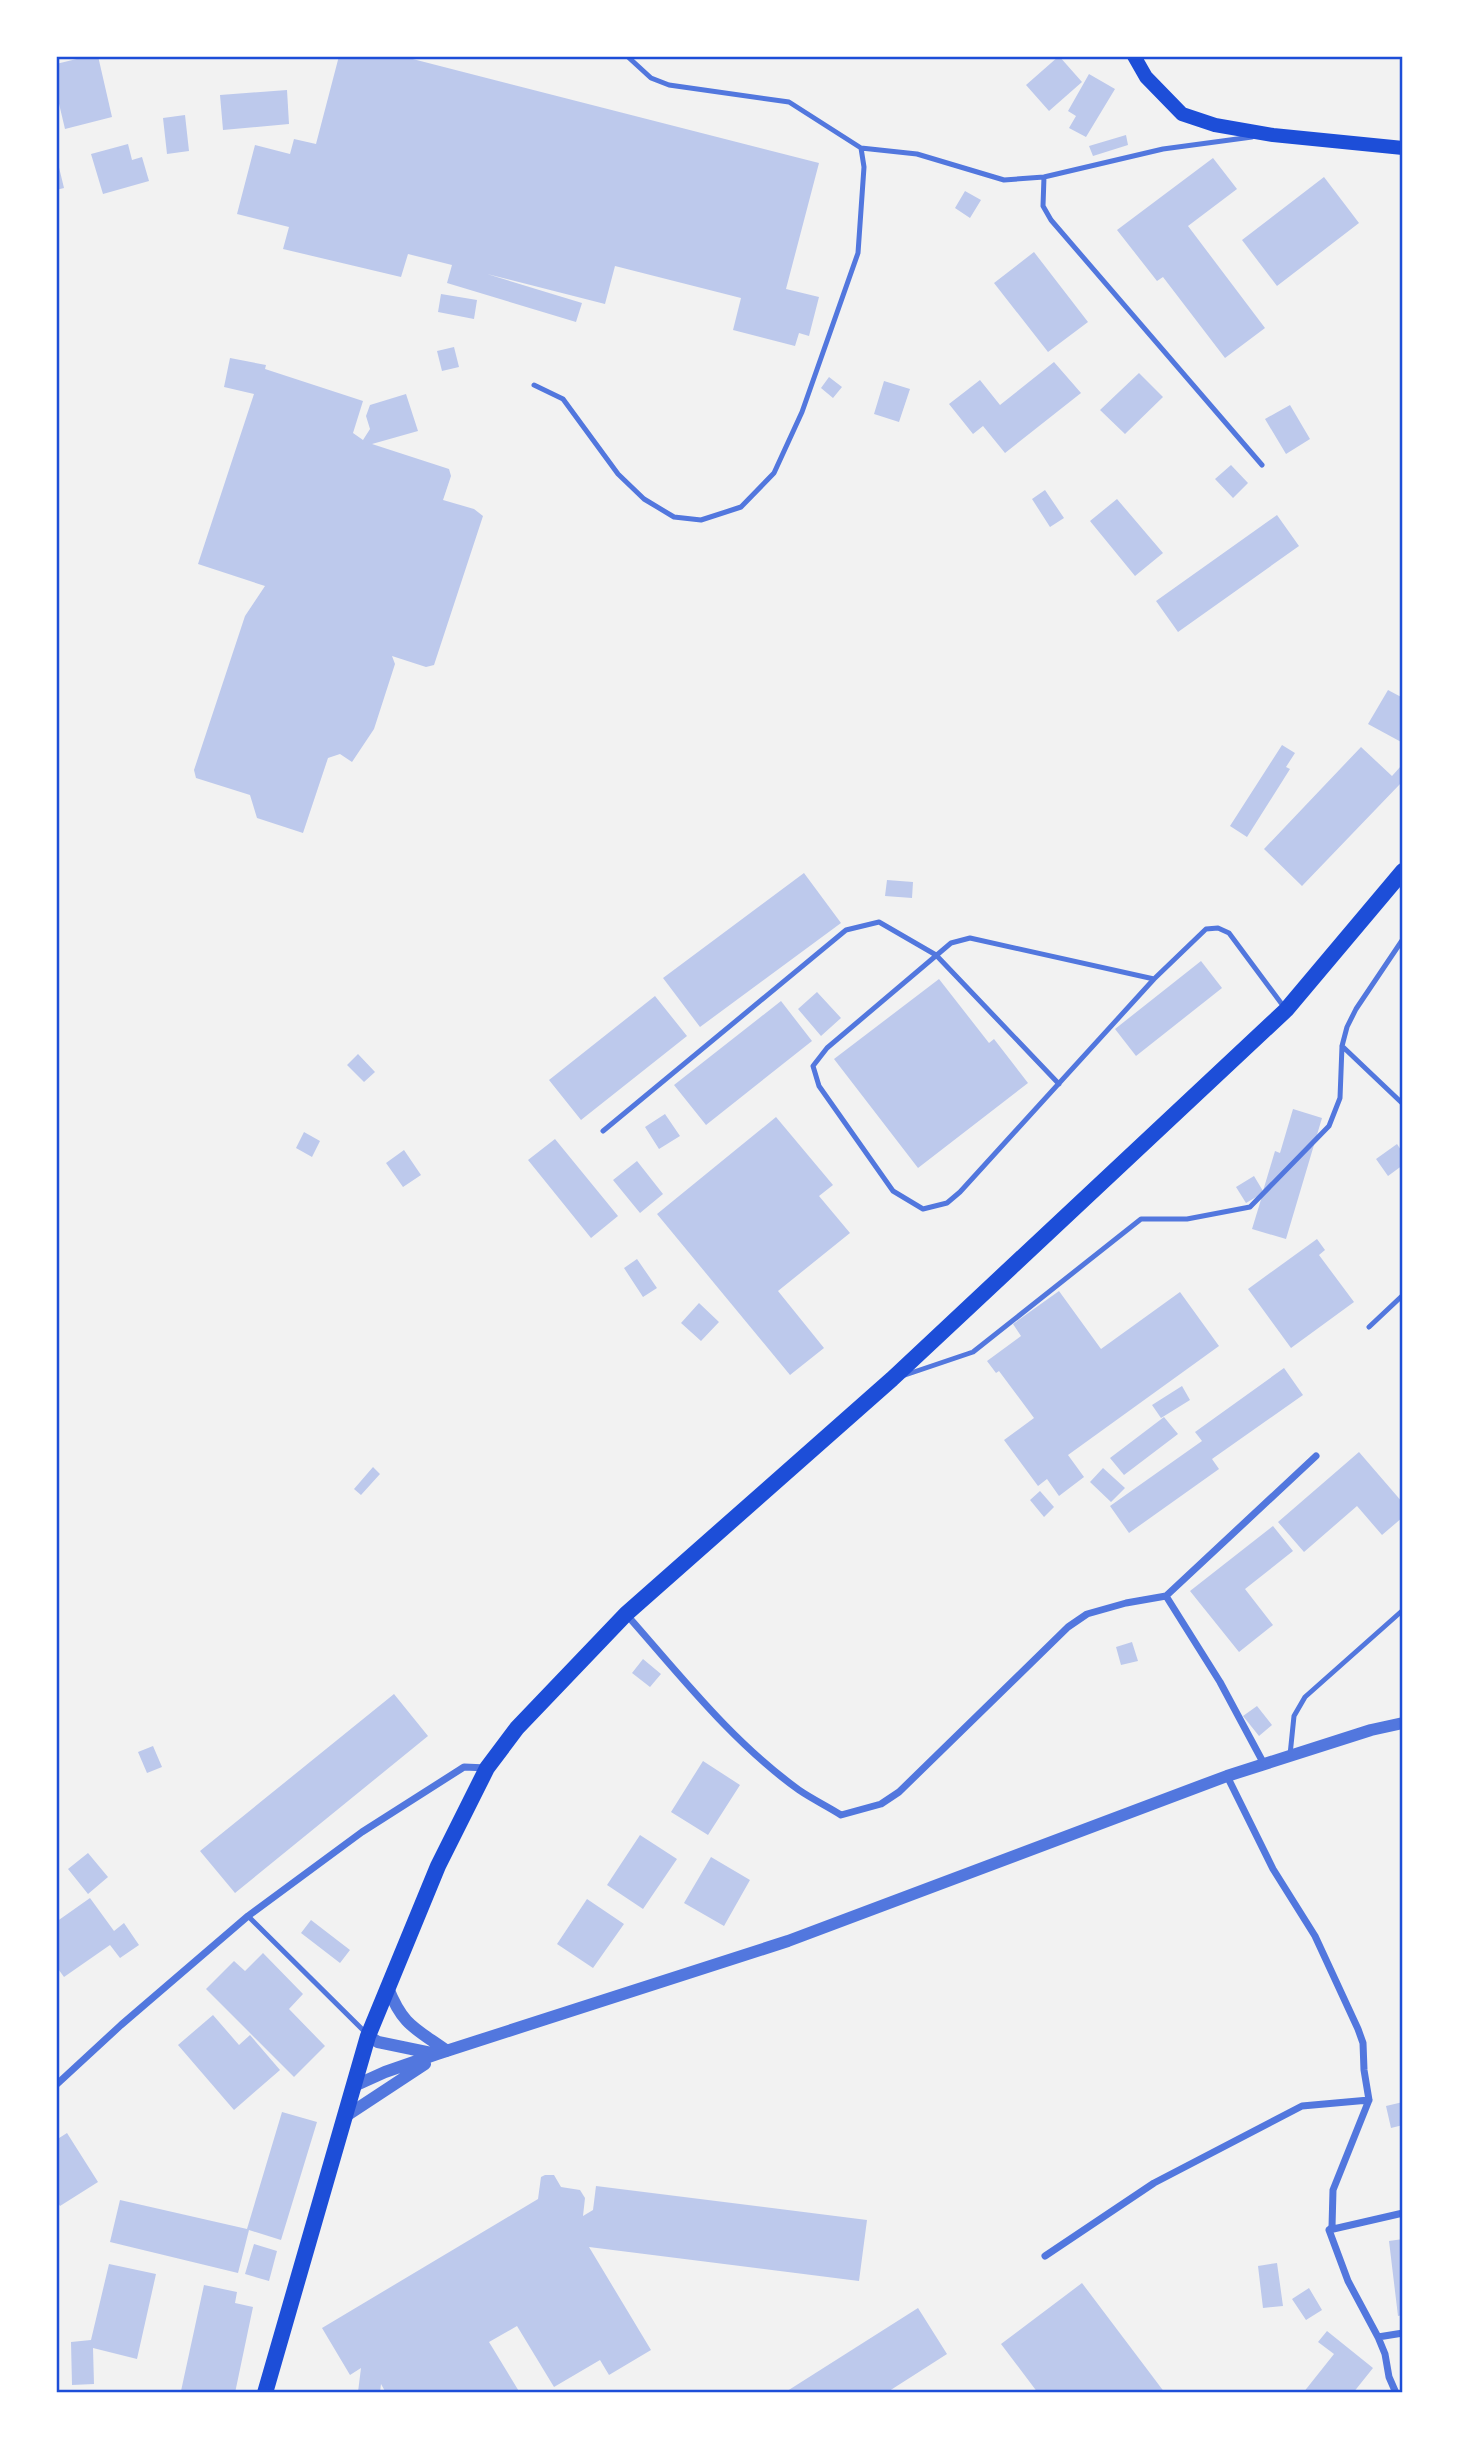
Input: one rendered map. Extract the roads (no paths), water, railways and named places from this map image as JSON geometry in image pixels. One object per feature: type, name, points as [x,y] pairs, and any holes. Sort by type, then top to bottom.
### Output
[{"type":"main road","points":[[1134,56],[1146,77],[1182,114],[1215,125],[1273,135],[1403,148]]},
{"type":"main road","points":[[265,2393],[368,2036],[438,1866],[487,1768],[517,1728],[626,1614],[892,1379],[1286,1010],[1403,871]]},
{"type":"street","points":[[626,1614],[744,1744],[799,1790],[841,1815],[881,1804],[899,1792],[1068,1627],[1087,1614],[1166,1596],[1316,1456]]},
{"type":"street","points":[[1166,1596],[1220,1682],[1264,1764]]},
{"type":"street","points":[[354,2086],[385,2072],[788,1941],[1227,1776],[1371,1730],[1403,1723]]},
{"type":"street","points":[[56,2085],[248,1916],[362,1832],[464,1767],[487,1768]]},
{"type":"street","points":[[1227,1776],[1273,1869],[1315,1936],[1363,2043],[1369,2100],[1333,2190],[1332,2227],[1329,2230]]},
{"type":"street","points":[[388,1988],[400,2015],[442,2053]]},
{"type":"street","points":[[368,2036],[378,2042],[442,2053]]},
{"type":"street","points":[[346,2116],[442,2053]]},
{"type":"street","points":[[1045,2256],[1154,2183],[1303,2106],[1369,2100]]},
{"type":"street","points":[[1329,2230],[1403,2213]]},
{"type":"street","points":[[1329,2230],[1348,2281],[1385,2354],[1389,2377],[1396,2393]]},
{"type":"street","points":[[1378,2337],[1403,2333]]},
{"type":"lane","points":[[627,56],[651,78],[669,85],[789,102],[861,148],[917,154],[1004,180],[1044,177],[1163,149],[1273,135]]},
{"type":"lane","points":[[534,384],[563,399],[618,474],[644,499],[674,517],[701,520],[741,507],[774,474],[802,412],[858,253],[864,167],[861,148]]},
{"type":"lane","points":[[1044,177],[1043,205],[1051,220],[1262,465]]},
{"type":"lane","points":[[603,1131],[846,930],[879,922],[936,956],[1059,1084]]},
{"type":"lane","points":[[1154,979],[970,938],[951,943],[827,1048],[813,1066],[818,1086],[893,1191],[923,1209],[947,1203],[960,1192],[1154,979],[1206,929],[1218,928],[1229,933],[1286,1010]]},
{"type":"lane","points":[[892,1379],[973,1352],[1142,1219],[1187,1219],[1250,1207],[1329,1126],[1340,1098],[1342,1046],[1356,1009],[1403,939]]},
{"type":"lane","points":[[1342,1046],[1403,1104]]},
{"type":"lane","points":[[1369,1327],[1403,1295]]},
{"type":"lane","points":[[1290,1755],[1294,1716],[1305,1697],[1403,1610]]},
{"type":"lane","points":[[248,1916],[368,2036]]}]
